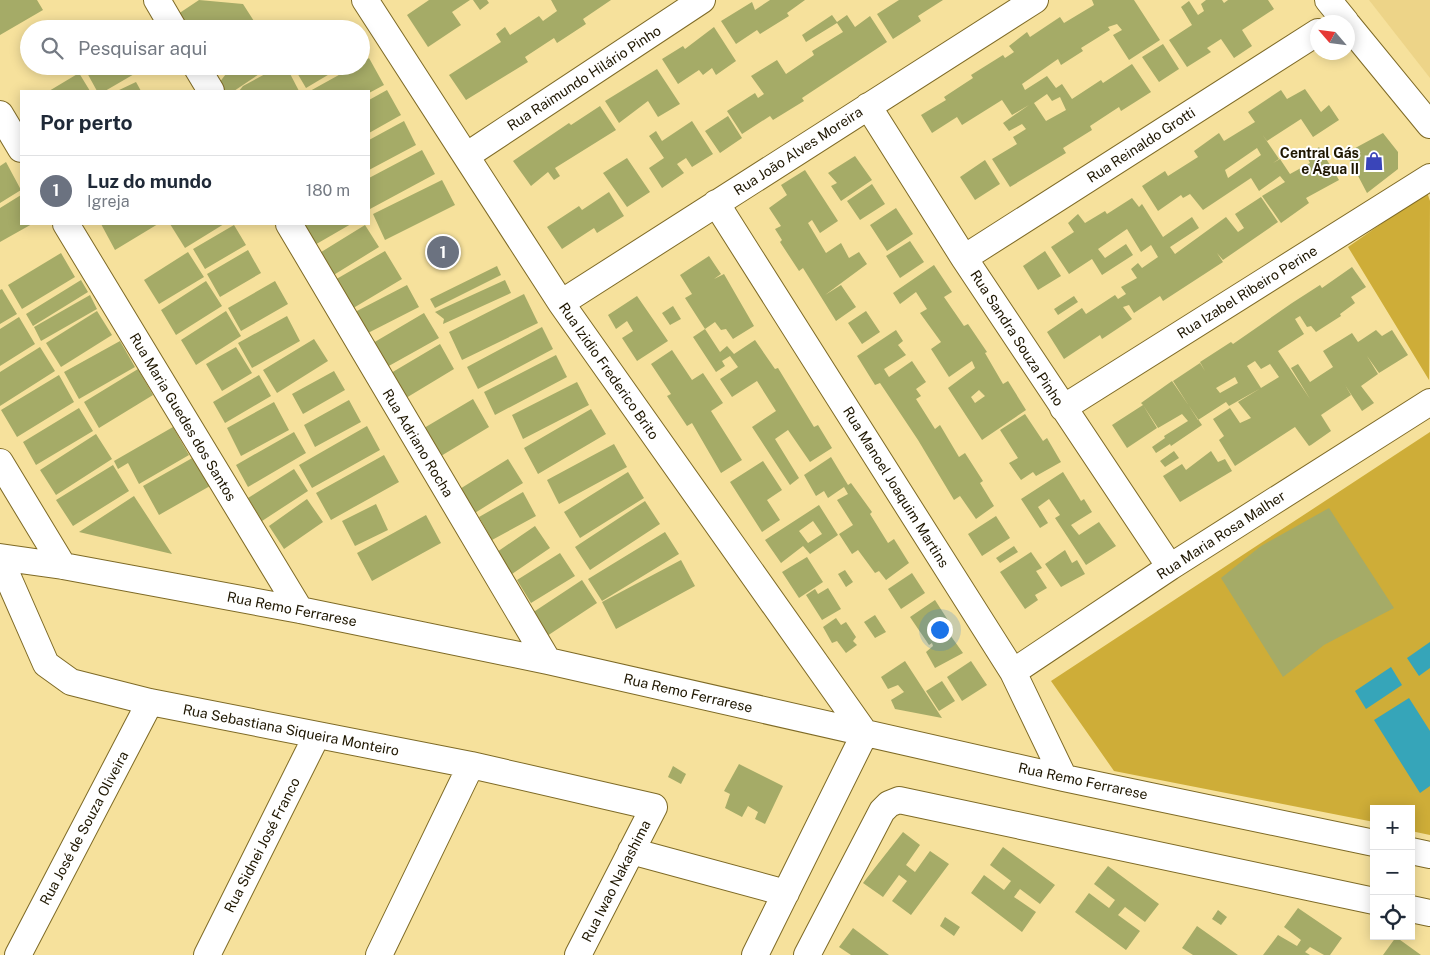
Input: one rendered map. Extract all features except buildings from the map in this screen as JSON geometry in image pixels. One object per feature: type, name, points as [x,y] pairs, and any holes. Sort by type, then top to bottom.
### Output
[{"type":"street","points":[[157,0],[169,20]]},
{"type":"street","name":"Rua Raimundo Hilário Pinho","points":[[466,156],[702,0]]},
{"type":"street","name":"Rua João Alves Moreira","points":[[561,303],[1035,0]]},
{"type":"street","name":"Rua Izidio Frederico Brito","points":[[369,1],[561,303],[865,733]]},
{"type":"street","points":[[1355,36],[1430,125]]},
{"type":"street","name":"Rua Reinaldo Grotti","points":[[964,258],[1310,37]]},
{"type":"street","points":[[201,75],[210,90]]},
{"type":"street","name":"Rua Sandra Souza Pinho","points":[[868,106],[964,258],[1170,567]]},
{"type":"street","points":[[0,114],[20,148]]},
{"type":"street","name":"Rua Izabel Ribeiro Perine","points":[[1064,408],[1430,177]]},
{"type":"street","name":"Rua Manoel Joaquim Martins","points":[[716,203],[1013,672],[1064,778]]},
{"type":"street","name":"Rua Maria Guedes dos Santos","points":[[67,225],[300,610]]},
{"type":"street","name":"Rua Adriano Rocha","points":[[290,225],[548,662]]},
{"type":"street","name":"Rua Maria Rosa Malher","points":[[1013,672],[1170,567],[1430,402]]},
{"type":"street","points":[[0,462],[63,566]]},
{"type":"street","name":"Rua Remo Ferrarese","points":[[0,558],[63,566],[300,610],[548,662],[1064,778],[1370,842]]},
{"type":"street","name":"Rua Sebastiana Siqueira Monteiro","points":[[0,558],[46,664],[71,682],[150,702],[471,765],[654,807]]},
{"type":"street","name":"Rua José de Souza Oliveira","points":[[18,955],[150,702]]},
{"type":"street","points":[[755,955],[865,733]]},
{"type":"street","name":"Rua Sidnei José Franco","points":[[207,955],[317,735]]},
{"type":"street","points":[[379,955],[471,765]]},
{"type":"street","points":[[807,955],[882,811],[889,804],[899,800],[1370,900]]},
{"type":"street","name":"Rua Iwao Nakashima","points":[[578,955],[654,807]]},
{"type":"street","points":[[631,852],[786,893]]},
{"type":"street","points":[[1415,852],[1430,855]]},
{"type":"street","points":[[1415,910],[1430,913]]},
{"type":"shaded area","points":[[1369,0],[1430,0],[1430,78]]},
{"type":"shaded area","points":[[1427,192],[1430,201],[1429,380],[1348,247]]},
{"type":"shaded area","points":[[1430,432],[1430,835],[1415,832],[1415,805],[1370,805],[1370,821],[1114,771],[1051,681]]},
{"type":"water","points":[[1430,642],[1430,668],[1419,676],[1407,658]]},
{"type":"water","points":[[1391,667],[1402,685],[1366,709],[1355,691]]},
{"type":"water","points":[[1409,698],[1430,731],[1430,786],[1420,793],[1374,720]]},
{"type":"place","name":"Central Gás e Água II","points":[[1374,161]]},
{"type":"place","name":"Luz do mundo","points":[[443,252]]}]
